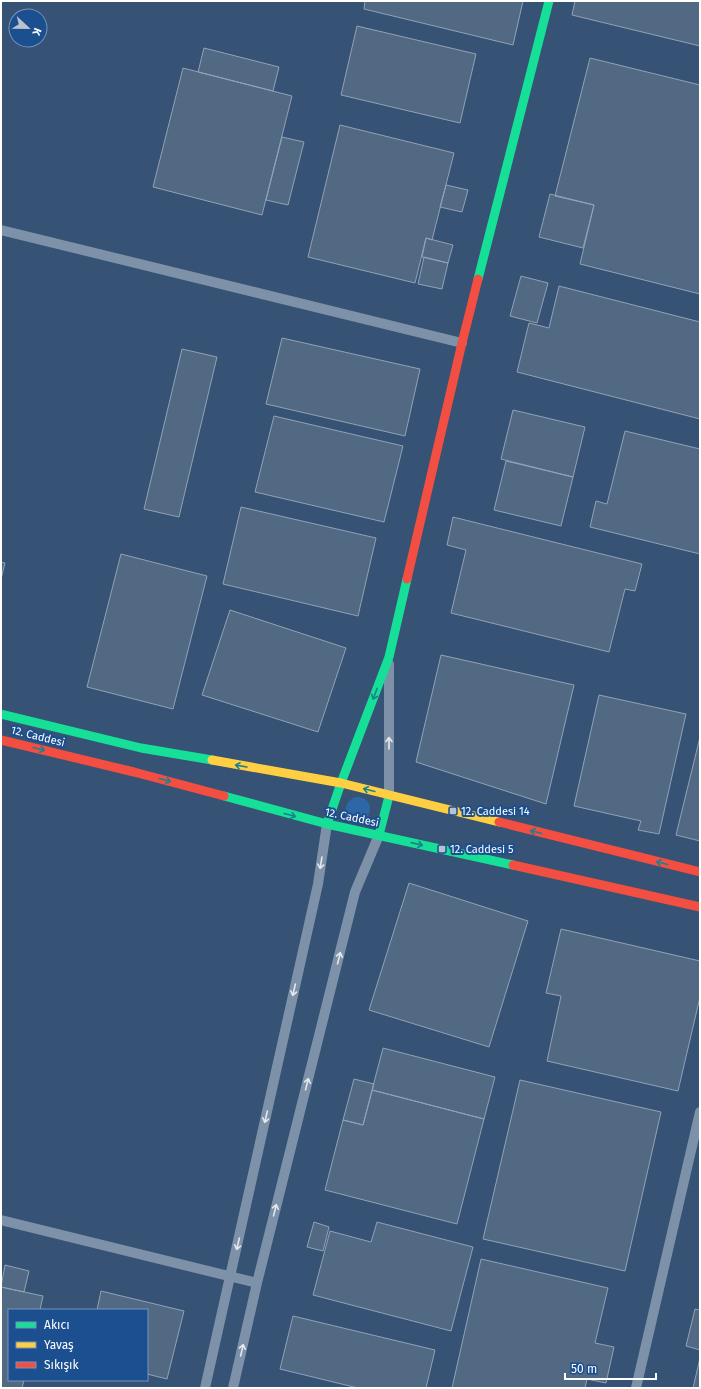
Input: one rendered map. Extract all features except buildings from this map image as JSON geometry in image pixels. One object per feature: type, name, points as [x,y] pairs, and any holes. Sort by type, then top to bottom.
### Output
[{"type":"street","points":[[205,1388],[318,884],[327,824],[388,657],[462,343],[549,1]]},
{"type":"street","points":[[1,230],[462,343]]},
{"type":"street","points":[[233,1388],[257,1283],[355,892],[379,835],[389,796],[388,657]]},
{"type":"street","name":"12. Caddesi","points":[[1,714],[141,748],[341,784],[700,872]]},
{"type":"street","name":"12. Caddesi","points":[[1,740],[142,774],[327,824],[700,907]]},
{"type":"street","points":[[636,1388],[700,1112]]},
{"type":"street","points":[[1,1220],[257,1283]]},
{"type":"shaded area","points":[[358,797],[363,798],[369,804],[369,814],[363,820],[358,821],[353,820],[347,814],[346,809],[347,804],[353,798]]},
{"type":"traffic: fast","points":[[478,279],[549,1]]},
{"type":"traffic: fast","points":[[327,824],[389,657],[407,579]]},
{"type":"traffic: fast","points":[[1,714],[141,748],[212,760]]},
{"type":"traffic: fast","points":[[224,796],[327,824],[513,865]]},
{"type":"traffic: fast","points":[[379,835],[389,796]]},
{"type":"traffic: slow","points":[[212,760],[341,783],[499,822]]},
{"type":"traffic: jam","points":[[407,579],[478,279]]},
{"type":"traffic: jam","points":[[1,740],[134,772],[224,796]]},
{"type":"traffic: jam","points":[[499,822],[700,872]]},
{"type":"traffic: jam","points":[[513,865],[700,907]]},
{"type":"place","name":"12. Caddesi 14","points":[[453,811]]},
{"type":"place","name":"12. Caddesi 5","points":[[442,849]]}]
